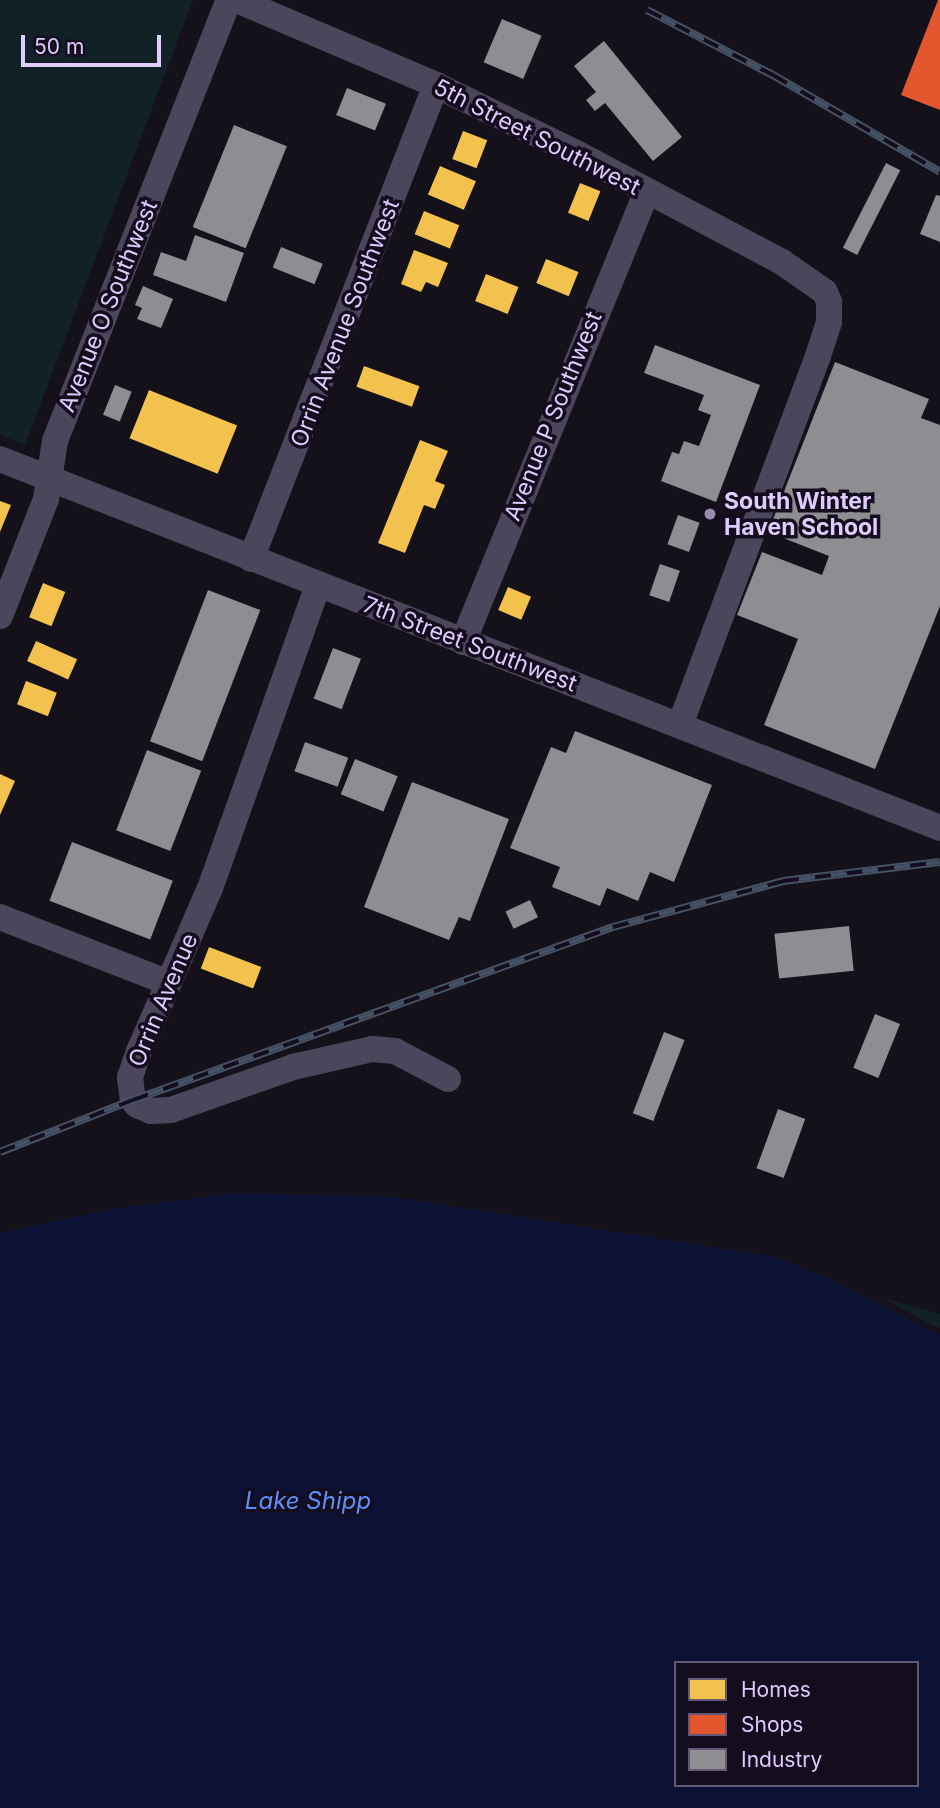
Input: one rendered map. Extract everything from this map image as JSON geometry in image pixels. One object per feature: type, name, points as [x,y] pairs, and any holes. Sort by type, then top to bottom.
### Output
[{"type":"street","name":"Avenue O Southwest","points":[[0,616],[46,499],[47,478],[55,441],[229,0]]},
{"type":"street","name":"5th Street Southwest","points":[[237,0],[436,85],[578,154],[782,262],[816,284],[825,294],[829,302],[829,322],[818,356],[680,725]]},
{"type":"street","name":"Orrin Avenue Southwest","points":[[251,559],[436,85]]},
{"type":"street","name":"Avenue P Southwest","points":[[463,642],[647,192]]},
{"type":"street","name":"7th Street Southwest","points":[[0,459],[940,828]]},
{"type":"street","name":"Orrin Avenue","points":[[318,585],[222,856],[130,1077],[133,1100],[137,1105],[152,1111],[171,1110],[293,1067],[372,1049],[395,1051],[448,1079]]},
{"type":"street","points":[[0,916],[169,983]]},
{"type":"shaded area","points":[[0,0],[193,0],[25,445],[0,435]]},
{"type":"shaded area","points":[[883,1298],[940,1314],[940,1328],[931,1325]]},
{"type":"water","name":"Lake Shipp","points":[[235,1193],[394,1197],[775,1257],[826,1277],[940,1336],[940,1808],[0,1808],[0,1233],[113,1209]]},
{"type":"building: Homes","points":[[463,131],[487,140],[477,168],[452,159]]},
{"type":"building: Homes","points":[[440,166],[476,181],[464,210],[428,195]]},
{"type":"building: Homes","points":[[580,183],[600,191],[588,221],[568,213]]},
{"type":"building: Homes","points":[[424,211],[459,225],[450,248],[415,234]]},
{"type":"building: Homes","points":[[414,250],[448,263],[438,287],[426,282],[421,292],[401,284]]},
{"type":"building: Homes","points":[[546,259],[578,272],[569,296],[536,283]]},
{"type":"building: Homes","points":[[486,274],[518,287],[508,314],[475,301]]},
{"type":"building: Homes","points":[[364,366],[419,386],[412,407],[356,387]]},
{"type":"building: Homes","points":[[149,390],[237,426],[218,474],[130,438]]},
{"type":"building: Homes","points":[[420,440],[448,451],[435,481],[445,485],[435,509],[424,505],[405,553],[378,543]]},
{"type":"building: Homes","points":[[0,501],[11,505],[0,532]]},
{"type":"building: Homes","points":[[43,583],[65,592],[51,626],[29,617]]},
{"type":"building: Homes","points":[[508,587],[531,597],[521,620],[498,610]]},
{"type":"building: Homes","points":[[36,641],[77,659],[68,679],[27,661]]},
{"type":"building: Homes","points":[[26,681],[57,693],[48,716],[17,704]]},
{"type":"building: Homes","points":[[0,774],[15,781],[0,815]]},
{"type":"building: Homes","points":[[209,947],[261,967],[253,989],[201,968]]},
{"type":"building: Shops","points":[[940,0],[940,110],[901,95]]},
{"type":"building: Industry","points":[[502,19],[542,36],[523,79],[484,62]]},
{"type":"building: Industry","points":[[604,41],[682,137],[653,161],[605,103],[595,111],[586,100],[596,92],[574,66]]},
{"type":"building: Industry","points":[[347,88],[386,104],[375,131],[336,115]]},
{"type":"building: Industry","points":[[234,125],[287,146],[246,248],[193,227]]},
{"type":"building: Industry","points":[[886,163],[900,170],[857,255],[843,248]]},
{"type":"building: Industry","points":[[936,195],[940,196],[940,242],[920,234]]},
{"type":"building: Industry","points":[[195,235],[244,253],[226,302],[153,275],[161,252],[186,261]]},
{"type":"building: Industry","points":[[281,247],[323,264],[314,284],[273,267]]},
{"type":"building: Industry","points":[[143,286],[173,299],[161,328],[137,319],[142,308],[135,305]]},
{"type":"building: Industry","points":[[655,345],[760,385],[716,502],[661,481],[672,452],[679,454],[684,441],[699,446],[711,415],[698,410],[704,395],[644,373]]},
{"type":"building: Industry","points":[[835,362],[929,399],[921,418],[940,425],[940,606],[875,769],[764,725],[798,639],[737,615],[762,552],[822,575],[829,556],[768,532]]},
{"type":"building: Industry","points":[[115,385],[132,392],[120,421],[103,415]]},
{"type":"building: Industry","points":[[678,515],[700,523],[689,552],[667,544]]},
{"type":"building: Industry","points":[[660,564],[680,571],[669,602],[649,595]]},
{"type":"building: Industry","points":[[208,590],[260,610],[202,761],[150,741]]},
{"type":"building: Industry","points":[[333,648],[361,659],[342,709],[314,698]]},
{"type":"building: Industry","points":[[575,731],[712,785],[674,882],[650,872],[638,901],[607,888],[600,906],[552,887],[560,867],[510,848],[551,747],[566,753]]},
{"type":"building: Industry","points":[[305,742],[348,758],[338,787],[294,771]]},
{"type":"building: Industry","points":[[147,750],[201,771],[170,851],[116,830]]},
{"type":"building: Industry","points":[[355,759],[398,776],[383,811],[341,794]]},
{"type":"building: Industry","points":[[412,782],[509,819],[470,921],[459,917],[449,940],[364,907]]},
{"type":"building: Industry","points":[[72,842],[173,881],[150,940],[49,901]]},
{"type":"building: Industry","points":[[530,900],[538,917],[514,929],[506,911]]},
{"type":"building: Industry","points":[[849,926],[854,971],[779,979],[774,934]]},
{"type":"building: Industry","points":[[875,1014],[900,1024],[878,1078],[853,1068]]},
{"type":"building: Industry","points":[[664,1032],[685,1040],[653,1121],[633,1113]]},
{"type":"building: Industry","points":[[778,1109],[805,1119],[784,1178],[756,1168]]},
{"type":"railway","points":[[647,10],[773,75],[940,172]]},
{"type":"railway","points":[[0,1152],[133,1100],[613,927],[783,881],[940,862]]},
{"type":"place","name":"South Winter Haven School","points":[[710,514]]}]
